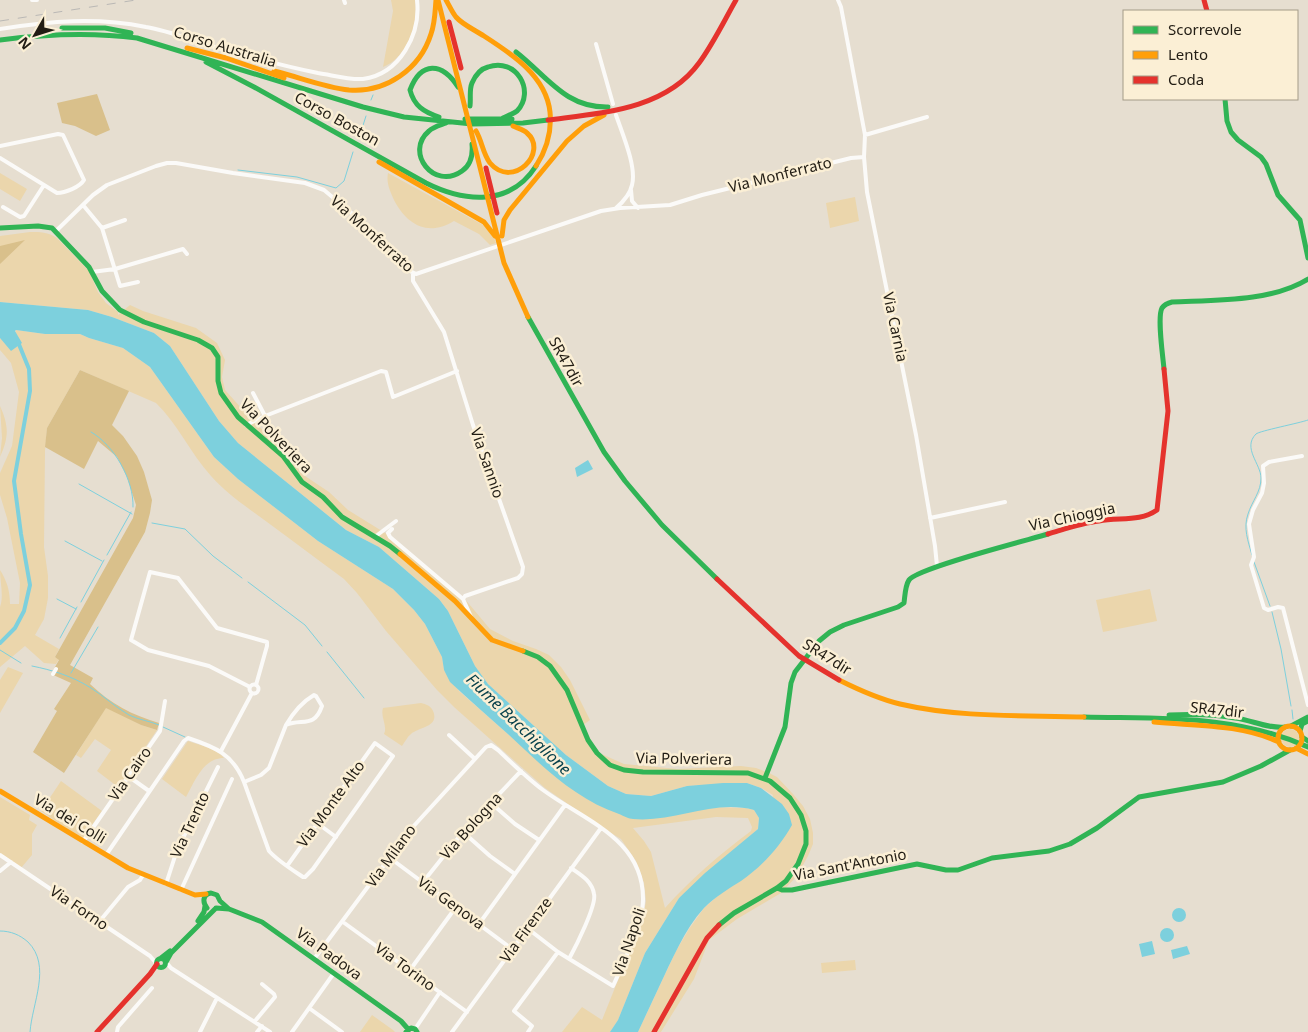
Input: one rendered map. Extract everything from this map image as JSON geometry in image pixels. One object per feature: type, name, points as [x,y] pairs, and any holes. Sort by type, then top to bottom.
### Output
[{"type":"main road","name":"Corso Boston","points":[[226,58],[333,86],[360,90],[382,85],[403,75],[426,51],[434,27],[437,0]]},
{"type":"main road","name":"SR47dir","points":[[437,0],[474,130],[493,206],[504,263],[532,326],[604,452],[646,507],[680,544],[770,631],[799,656],[825,673],[862,692],[899,704],[947,712],[1224,722],[1263,729],[1308,747]]},
{"type":"main road","name":"Corso Boston","points":[[178,49],[238,78],[350,142],[442,190],[459,196],[491,197],[508,192],[536,169],[547,147],[551,125],[550,109],[542,86],[527,66],[455,16],[444,0]]},
{"type":"main road","name":"SR47dir","points":[[444,0],[469,118],[474,130]]},
{"type":"main road","points":[[350,142],[397,173],[484,222],[500,238],[504,220],[510,210],[576,133],[598,117],[638,105],[666,93],[680,83],[693,71],[708,50],[736,0]]},
{"type":"main road","name":"Corso Australia","points":[[0,36],[66,28],[105,28],[138,34],[226,58],[368,104],[413,114],[498,121]]},
{"type":"main road","name":"Corso Australia","points":[[0,40],[66,33],[102,33],[137,38],[178,49]]},
{"type":"main road","points":[[479,34],[491,37],[524,58],[568,98],[580,105],[596,108],[638,105]]},
{"type":"main road","points":[[178,49],[363,107],[404,117],[451,122],[542,121],[600,113],[638,105]]},
{"type":"main road","points":[[468,108],[472,82],[478,72],[494,64],[502,64],[509,67],[519,75],[523,82],[525,95],[522,104],[516,112],[498,121]]},
{"type":"main road","points":[[439,117],[425,113],[414,105],[411,97],[411,83],[420,72],[428,69],[436,68],[443,70],[452,76],[468,108]]},
{"type":"main road","points":[[1225,100],[1227,121],[1231,132],[1238,140],[1261,157],[1266,164],[1278,195],[1300,220],[1308,258]]},
{"type":"main road","points":[[474,130],[486,156],[496,169],[509,173],[522,169],[532,159],[534,147],[532,140],[522,130],[498,121]]},
{"type":"main road","points":[[451,122],[427,131],[419,144],[422,163],[434,175],[449,178],[458,175],[467,167],[473,149],[474,130]]},
{"type":"main road","points":[[0,228],[43,226],[56,231]]},
{"type":"main road","name":"Via Polveriera","points":[[56,231],[92,272],[102,291],[120,310],[144,322],[198,340],[212,348],[218,357],[218,381],[221,393],[229,406],[246,425],[283,456],[302,482],[323,497],[342,517],[376,536],[444,591],[492,640],[545,661],[567,690],[588,740],[597,753],[610,765],[624,770],[643,772],[748,773],[765,778],[790,798],[798,808],[804,822]]},
{"type":"main road","name":"SR47dir","points":[[503,253],[512,282]]},
{"type":"main road","name":"Via Chioggia","points":[[765,778],[785,727],[791,683],[795,672],[812,648],[830,632],[864,618],[898,608],[904,603],[909,580],[937,566],[1078,525],[1153,514],[1157,510],[1167,421],[1160,321],[1160,310],[1163,305],[1172,302],[1236,298],[1287,290],[1303,284],[1308,279]]},
{"type":"main road","points":[[1122,718],[1204,714],[1243,719],[1280,728],[1308,719]]},
{"type":"main road","points":[[1122,718],[1237,730],[1263,736],[1290,750]]},
{"type":"main road","points":[[1308,719],[1300,726],[1302,737],[1300,744],[1296,748],[1308,754]]},
{"type":"main road","points":[[1288,726],[1300,731]]},
{"type":"main road","points":[[1278,757],[1278,735],[1288,726]]},
{"type":"main road","points":[[1302,737],[1308,741]]},
{"type":"main road","name":"Via Sant'Antonio","points":[[777,888],[792,890],[917,864],[946,870],[958,870],[992,858],[1049,851],[1070,844],[1097,828],[1139,797],[1223,782],[1261,766],[1296,748]]},
{"type":"main road","name":"Via dei Colli","points":[[0,791],[128,868]]},
{"type":"main road","name":"Via Sant'Antonio","points":[[654,1032],[707,938],[734,914],[777,888],[793,871],[806,844],[804,822]]},
{"type":"main road","name":"Via Padova","points":[[128,868],[196,895],[215,893],[220,901],[229,908],[262,922],[403,1022],[407,1030],[416,1029]]},
{"type":"main road","points":[[161,963],[201,918],[206,894]]},
{"type":"main road","name":"Via Padova","points":[[196,895],[210,909],[229,908]]},
{"type":"main road","points":[[98,1032],[150,974],[216,908],[220,901]]},
{"type":"street","points":[[32,0],[37,0]]},
{"type":"street","points":[[0,29],[67,20],[103,21],[148,27],[299,69],[344,78],[364,79],[392,65],[407,49],[417,24],[417,0]]},
{"type":"street","name":"Via Carnia","points":[[836,1],[865,136],[864,157],[867,192],[909,398],[937,566]]},
{"type":"street","points":[[596,44],[613,104]]},
{"type":"street","points":[[616,115],[634,177],[631,190],[632,201],[638,208]]},
{"type":"street","points":[[865,136],[927,117]]},
{"type":"street","points":[[0,146],[58,134],[63,135],[84,180],[82,184],[61,193],[44,185],[0,158]]},
{"type":"street","name":"Via Monferrato","points":[[56,231],[107,185],[156,166],[176,163],[233,173],[305,182],[324,190],[374,232],[413,274],[601,211],[670,205],[747,183],[851,158],[864,157]]},
{"type":"street","points":[[3,207],[20,217],[24,216],[44,185]]},
{"type":"street","name":"Via Monferrato","points":[[614,209],[624,202],[631,190]]},
{"type":"street","points":[[626,208],[632,201]]},
{"type":"street","points":[[624,202],[626,208]]},
{"type":"street","points":[[83,205],[102,228],[120,286],[138,282]]},
{"type":"street","points":[[102,228],[125,220]]},
{"type":"street","points":[[92,272],[115,268],[183,249],[187,254]]},
{"type":"street","name":"Via Sannio","points":[[413,274],[413,281],[444,332],[473,425],[523,572],[518,578],[468,594],[463,599]]},
{"type":"street","points":[[246,425],[381,371],[386,372],[393,397],[457,371]]},
{"type":"street","points":[[253,393],[265,416]]},
{"type":"street","points":[[1302,456],[1270,462],[1263,466],[1264,482],[1262,493],[1253,510],[1249,524],[1254,557],[1251,565],[1264,608],[1268,610],[1278,607],[1283,608],[1308,706]]},
{"type":"street","points":[[930,518],[1005,502]]},
{"type":"street","points":[[376,536],[396,521]]},
{"type":"street","points":[[392,529],[388,534],[390,537],[463,599],[472,620]]},
{"type":"street","points":[[221,751],[252,693],[258,692],[259,689],[256,685],[267,646],[266,642],[217,628],[178,578],[150,572],[131,640],[148,650],[210,666],[250,687]]},
{"type":"street","points":[[54,674],[56,668]]},
{"type":"street","points":[[244,782],[261,775],[269,768],[286,725],[293,714],[304,701],[314,695],[316,696],[322,706],[315,717],[306,723],[294,722],[286,725]]},
{"type":"street","name":"Via Cairo","points":[[83,842],[160,731],[165,701]]},
{"type":"street","points":[[449,735],[475,759]]},
{"type":"street","points":[[106,855],[186,738],[221,751],[237,768],[244,782],[266,846],[272,854],[287,866],[305,877],[336,837],[317,823]]},
{"type":"street","name":"Via Monte Alto","points":[[287,866],[375,743],[393,756],[336,837]]},
{"type":"street","name":"Via Milano","points":[[314,959],[410,829],[486,747],[490,745]]},
{"type":"street","name":"Via Napoli","points":[[490,745],[543,790],[616,838],[622,844],[638,873],[643,900],[640,917],[627,955],[613,986],[568,959],[527,928]]},
{"type":"street","name":"Via Trento","points":[[166,884],[177,850],[218,767]]},
{"type":"street","name":"Via Bologna","points":[[423,882],[463,832],[521,771]]},
{"type":"street","points":[[128,776],[149,791]]},
{"type":"street","points":[[181,890],[232,779]]},
{"type":"street","points":[[491,803],[515,824],[539,840]]},
{"type":"street","points":[[480,924],[565,805]]},
{"type":"street","name":"Via Firenze","points":[[452,1032],[601,828]]},
{"type":"street","points":[[463,832],[490,856],[515,874]]},
{"type":"street","name":"Via Forno","points":[[0,855],[152,958],[171,968],[270,1032]]},
{"type":"street","name":"Via Genova","points":[[390,858],[512,949]]},
{"type":"street","points":[[0,871],[11,862]]},
{"type":"street","points":[[568,959],[576,947],[594,903],[595,895],[590,884],[571,868]]},
{"type":"street","points":[[99,922],[128,887],[140,880],[143,875]]},
{"type":"street","points":[[410,970],[456,907]]},
{"type":"street","name":"Via Torino","points":[[343,922],[467,1012]]},
{"type":"street","points":[[528,1032],[532,1026],[514,1012],[558,952]]},
{"type":"street","points":[[292,1032],[334,973]]},
{"type":"street","points":[[255,1021],[275,997],[262,984]]},
{"type":"street","points":[[117,1032],[118,1027],[152,988]]},
{"type":"street","name":"Via Padova","points":[[416,1029],[440,992]]},
{"type":"street","points":[[200,1032],[217,998]]},
{"type":"street","points":[[309,1008],[342,1032]]},
{"type":"street","points":[[256,1032],[262,1026]]},
{"type":"shaded area","points":[[391,0],[415,0],[415,19],[410,39],[405,48],[391,63],[383,67],[393,11]]},
{"type":"shaded area","points":[[97,94],[110,130],[96,136],[75,126],[62,123],[57,103]]},
{"type":"shaded area","points":[[0,173],[27,189],[20,201],[0,189]]},
{"type":"shaded area","points":[[388,173],[483,225],[493,236],[496,243],[490,245],[479,234],[454,221],[435,228],[419,226],[412,222],[399,209],[394,200],[388,184]]},
{"type":"shaded area","points":[[855,197],[859,221],[830,228],[826,203]]},
{"type":"shaded area","points":[[30,232],[47,233],[57,238],[89,271],[98,292],[106,303],[118,312],[118,315],[130,305],[196,328],[217,343],[225,360],[222,377],[225,390],[253,421],[287,452],[302,474],[329,492],[348,510],[390,536],[464,598],[490,629],[513,641],[549,655],[561,667],[570,680],[590,720],[583,725],[597,752],[624,764],[678,769],[741,766],[756,768],[777,777],[803,806],[810,819],[813,844],[797,876],[781,893],[737,919],[709,940],[694,979],[661,1032],[638,1032],[676,951],[704,908],[721,893],[755,870],[773,795],[747,783],[687,786],[651,796],[626,794],[608,786],[566,755],[488,684],[475,666],[448,611],[439,599],[379,547],[346,530],[238,443],[219,421],[170,346],[154,333],[88,310],[0,302],[0,236]]},
{"type":"shaded area","points":[[25,240],[0,264],[0,246]]},
{"type":"shaded area","points":[[16,330],[45,334],[80,334],[123,348],[150,367],[214,457],[238,479],[318,541],[393,589],[414,610],[425,624],[442,657],[444,670],[459,691],[509,735],[657,818],[713,807],[754,810],[759,818],[758,829],[679,898],[645,953],[618,1020],[610,1032],[562,1032],[582,1007],[602,1020],[643,918],[646,901],[644,883],[636,861],[621,839],[545,788],[454,707],[386,631],[344,579],[217,483],[171,420],[156,403],[80,370],[47,428],[45,451],[44,547],[48,576],[48,598],[44,619],[35,635],[59,649],[55,657],[59,659],[56,664],[44,663],[25,646],[0,667],[0,607],[2,594],[0,570],[8,586],[10,604],[19,604],[20,583],[7,518],[0,495],[0,473],[12,446],[19,392],[11,363],[0,350],[0,338],[11,350]],"holes":[[[716,817],[748,818],[752,827],[751,831],[706,867],[665,908],[651,852],[633,828]]]},
{"type":"shaded area","points":[[80,370],[129,391],[112,425],[123,436],[137,456],[152,500],[145,532],[70,665],[93,678],[90,684],[114,703],[159,723],[157,730],[141,725],[106,708],[64,773],[33,752],[57,711],[54,709],[71,683],[51,674],[59,660],[55,657],[133,518],[136,505],[127,477],[117,457],[98,441],[84,469],[45,447],[47,428]]},
{"type":"shaded area","points":[[0,406],[7,432],[0,457],[2,438]]},
{"type":"shaded area","points":[[1150,589],[1157,621],[1103,632],[1096,600]]},
{"type":"shaded area","points":[[8,667],[23,673],[0,713],[0,680]]},
{"type":"shaded area","points":[[421,703],[433,711],[434,720],[428,726],[411,734],[402,746],[384,734],[383,708]]},
{"type":"shaded area","points":[[106,707],[141,725],[157,730],[118,787],[97,771],[111,750],[95,739],[81,758],[76,755]]},
{"type":"shaded area","points":[[1290,729],[1296,732],[1299,738],[1296,744],[1290,747],[1284,744],[1281,738],[1284,732]]},
{"type":"shaded area","points":[[188,741],[212,749],[224,758],[217,759],[205,766],[186,797],[162,779]]},
{"type":"shaded area","points":[[61,781],[102,811],[82,839],[41,811]]},
{"type":"shaded area","points":[[0,797],[30,815],[29,820],[37,825],[32,834],[32,855],[21,868],[0,853]]},
{"type":"shaded area","points":[[855,960],[856,970],[822,973],[821,963]]},
{"type":"shaded area","points":[[372,1015],[393,1030],[395,1032],[360,1032]]},
{"type":"water","name":"Fiume Bacchiglione","points":[[0,302],[88,310],[154,333],[170,346],[219,421],[238,443],[346,530],[379,547],[439,599],[448,611],[475,666],[488,684],[566,755],[608,786],[626,794],[651,796],[687,786],[747,783],[761,788],[782,804],[789,814],[792,825],[787,833],[763,863],[713,900],[690,926],[638,1032],[610,1032],[618,1020],[645,953],[679,898],[705,873],[758,829],[759,818],[754,810],[724,807],[663,818],[631,819],[603,808],[574,791],[547,770],[450,682],[444,670],[442,657],[425,624],[393,589],[318,541],[238,479],[214,457],[150,367],[123,348],[80,334],[45,334],[16,330],[22,343],[11,351],[0,338]]},
{"type":"water","points":[[588,460],[593,469],[577,477],[575,468]]},
{"type":"water","points":[[1179,908],[1184,910],[1186,915],[1184,920],[1179,922],[1174,920],[1172,915],[1174,910]]},
{"type":"water","points":[[1167,928],[1172,930],[1174,935],[1172,940],[1167,942],[1162,940],[1160,935],[1162,930]]},
{"type":"water","points":[[1152,941],[1155,954],[1142,957],[1139,944]]},
{"type":"water","points":[[1187,946],[1190,954],[1173,959],[1171,950]]},
{"type":"waterway","points":[[371,100],[373,95]]},
{"type":"waterway","points":[[359,138],[366,116]]},
{"type":"waterway","points":[[238,170],[297,177],[336,188],[344,181],[353,152]]},
{"type":"waterway","points":[[0,643],[15,628],[24,611],[30,585],[14,481],[30,391],[29,369],[18,342]]},
{"type":"waterway","points":[[1252,555],[1246,524],[1250,509],[1260,488],[1261,478],[1251,450],[1252,439],[1256,434],[1308,420]]},
{"type":"waterway","points":[[91,432],[107,445],[121,464],[130,486],[133,507]]},
{"type":"waterway","points":[[79,484],[132,514]]},
{"type":"waterway","points":[[107,555],[131,512]]},
{"type":"waterway","points":[[152,523],[185,529],[213,556],[242,578]]},
{"type":"waterway","points":[[65,541],[102,561]]},
{"type":"waterway","points":[[81,602],[104,560]]},
{"type":"waterway","points":[[1254,562],[1270,606]]},
{"type":"waterway","points":[[248,582],[305,625],[322,646]]},
{"type":"waterway","points":[[57,599],[76,609]]},
{"type":"waterway","points":[[60,638],[77,607]]},
{"type":"waterway","points":[[1272,612],[1291,706]]},
{"type":"waterway","points":[[71,673],[98,627]]},
{"type":"waterway","points":[[0,650],[21,663]]},
{"type":"waterway","points":[[327,652],[364,698]]},
{"type":"waterway","points":[[32,666],[77,680],[129,715],[159,725]]},
{"type":"waterway","points":[[1292,710],[1293,719]]},
{"type":"waterway","points":[[163,727],[185,737]]},
{"type":"waterway","points":[[0,931],[19,935],[28,942],[39,962],[39,985],[30,1032]]},
{"type":"railway","points":[[0,21],[136,0]]},
{"type":"traffic: fast","points":[[62,28],[105,28],[131,33]]},
{"type":"traffic: fast","points":[[0,40],[68,34],[137,38],[363,107],[404,117],[472,124],[523,123],[548,120]]},
{"type":"traffic: fast","points":[[516,52],[568,96],[593,106],[608,107]]},
{"type":"traffic: fast","points":[[206,62],[426,183],[456,194],[471,197],[486,197],[500,194],[513,189],[536,166]]},
{"type":"traffic: fast","points":[[470,106],[471,86],[478,73],[488,67],[498,65],[507,67],[520,78],[524,86],[524,94],[522,103],[517,111],[503,118]]},
{"type":"traffic: fast","points":[[439,117],[424,110],[414,100],[410,90],[415,81],[420,74],[432,68],[439,69],[445,73],[458,87]]},
{"type":"traffic: fast","points":[[1225,100],[1227,121],[1231,132],[1238,140],[1261,157],[1266,164],[1278,195],[1300,220],[1308,258]]},
{"type":"traffic: fast","points":[[465,119],[512,119]]},
{"type":"traffic: fast","points":[[446,123],[435,127],[422,140],[421,158],[433,173],[442,176],[452,176],[462,171],[468,166],[471,159],[472,144]]},
{"type":"traffic: fast","points":[[0,228],[38,226],[52,228],[89,267],[102,291],[120,310],[144,322],[198,340],[212,348],[218,357],[218,381],[221,393],[238,417],[283,456],[302,482],[323,497],[342,517],[400,554]]},
{"type":"traffic: fast","points":[[1164,369],[1160,320],[1162,308],[1166,304],[1260,296],[1293,287],[1308,279]]},
{"type":"traffic: fast","points":[[528,317],[604,452],[625,481],[662,525],[717,579]]},
{"type":"traffic: fast","points":[[765,778],[785,727],[791,683],[795,672],[819,641],[830,632],[844,625],[898,607],[904,603],[908,582],[916,575],[951,562],[1048,534]]},
{"type":"traffic: fast","points":[[523,651],[538,657],[550,666],[567,690],[588,740],[597,753],[610,765],[624,770],[643,772],[748,773],[770,781],[790,798],[801,815],[806,831],[806,844],[798,864],[786,881],[777,888],[734,913],[719,925]]},
{"type":"traffic: fast","points":[[1169,715],[1194,714],[1218,716],[1241,719],[1272,727],[1285,727]]},
{"type":"traffic: fast","points":[[1084,717],[1198,720],[1253,729],[1280,736],[1308,747]]},
{"type":"traffic: fast","points":[[1291,726],[1308,717]]},
{"type":"traffic: fast","points":[[1300,731],[1302,724],[1308,721]]},
{"type":"traffic: fast","points":[[1302,737],[1308,741]]},
{"type":"traffic: fast","points":[[777,888],[792,890],[917,864],[946,870],[958,870],[992,858],[1049,851],[1070,844],[1097,828],[1139,797],[1223,782],[1261,766],[1290,750]]},
{"type":"traffic: fast","points":[[207,908],[204,899],[206,895],[211,893],[217,895],[220,901],[229,909]]},
{"type":"traffic: fast","points":[[198,921],[204,912],[205,906]]},
{"type":"traffic: fast","points":[[216,908],[229,909],[262,922],[401,1021],[408,1029]]},
{"type":"traffic: fast","points":[[166,962],[171,953],[215,909]]},
{"type":"traffic: fast","points":[[161,958],[170,951]]},
{"type":"traffic: fast","points":[[161,958],[166,963],[161,968],[156,963],[161,958]]},
{"type":"traffic: fast","points":[[406,1032],[411,1028],[417,1032]]},
{"type":"traffic: slow","points":[[274,71],[339,89],[363,90],[388,83],[410,68],[426,47],[435,17],[436,0]]},
{"type":"traffic: slow","points":[[438,0],[504,263],[528,317]]},
{"type":"traffic: slow","points":[[446,0],[459,20],[516,58],[542,87],[550,112],[550,126],[546,147],[536,166]]},
{"type":"traffic: slow","points":[[187,48],[226,58],[284,78]]},
{"type":"traffic: slow","points":[[502,236],[504,220],[510,210],[567,141],[584,126],[604,115]]},
{"type":"traffic: slow","points":[[476,131],[490,163],[499,170],[509,172],[518,170],[525,165],[531,158],[534,150],[533,141],[527,133],[513,126]]},
{"type":"traffic: slow","points":[[379,162],[484,222],[495,236]]},
{"type":"traffic: slow","points":[[400,554],[455,601],[492,640],[523,651]]},
{"type":"traffic: slow","points":[[839,680],[884,700],[945,712],[1084,717]]},
{"type":"traffic: slow","points":[[1154,722],[1233,729],[1264,736],[1279,742]]},
{"type":"traffic: slow","points":[[1290,726],[1295,727],[1301,733],[1302,738],[1301,743],[1295,749],[1290,750],[1285,749],[1279,743],[1278,738],[1279,733],[1285,727],[1290,726]]},
{"type":"traffic: slow","points":[[1296,748],[1308,754]]},
{"type":"traffic: slow","points":[[0,791],[128,868],[195,895],[206,894]]},
{"type":"traffic: jam","points":[[548,120],[589,115],[631,106],[669,91],[685,79],[699,63],[736,0]]},
{"type":"traffic: jam","points":[[1204,0],[1207,10]]},
{"type":"traffic: jam","points":[[449,22],[461,68]]},
{"type":"traffic: jam","points":[[486,168],[497,213]]},
{"type":"traffic: jam","points":[[1048,534],[1093,522],[1136,518],[1157,510],[1168,411],[1164,369]]},
{"type":"traffic: jam","points":[[717,579],[799,656],[839,680]]},
{"type":"traffic: jam","points":[[654,1032],[707,938],[719,925]]},
{"type":"traffic: jam","points":[[97,1032],[157,964]]}]
